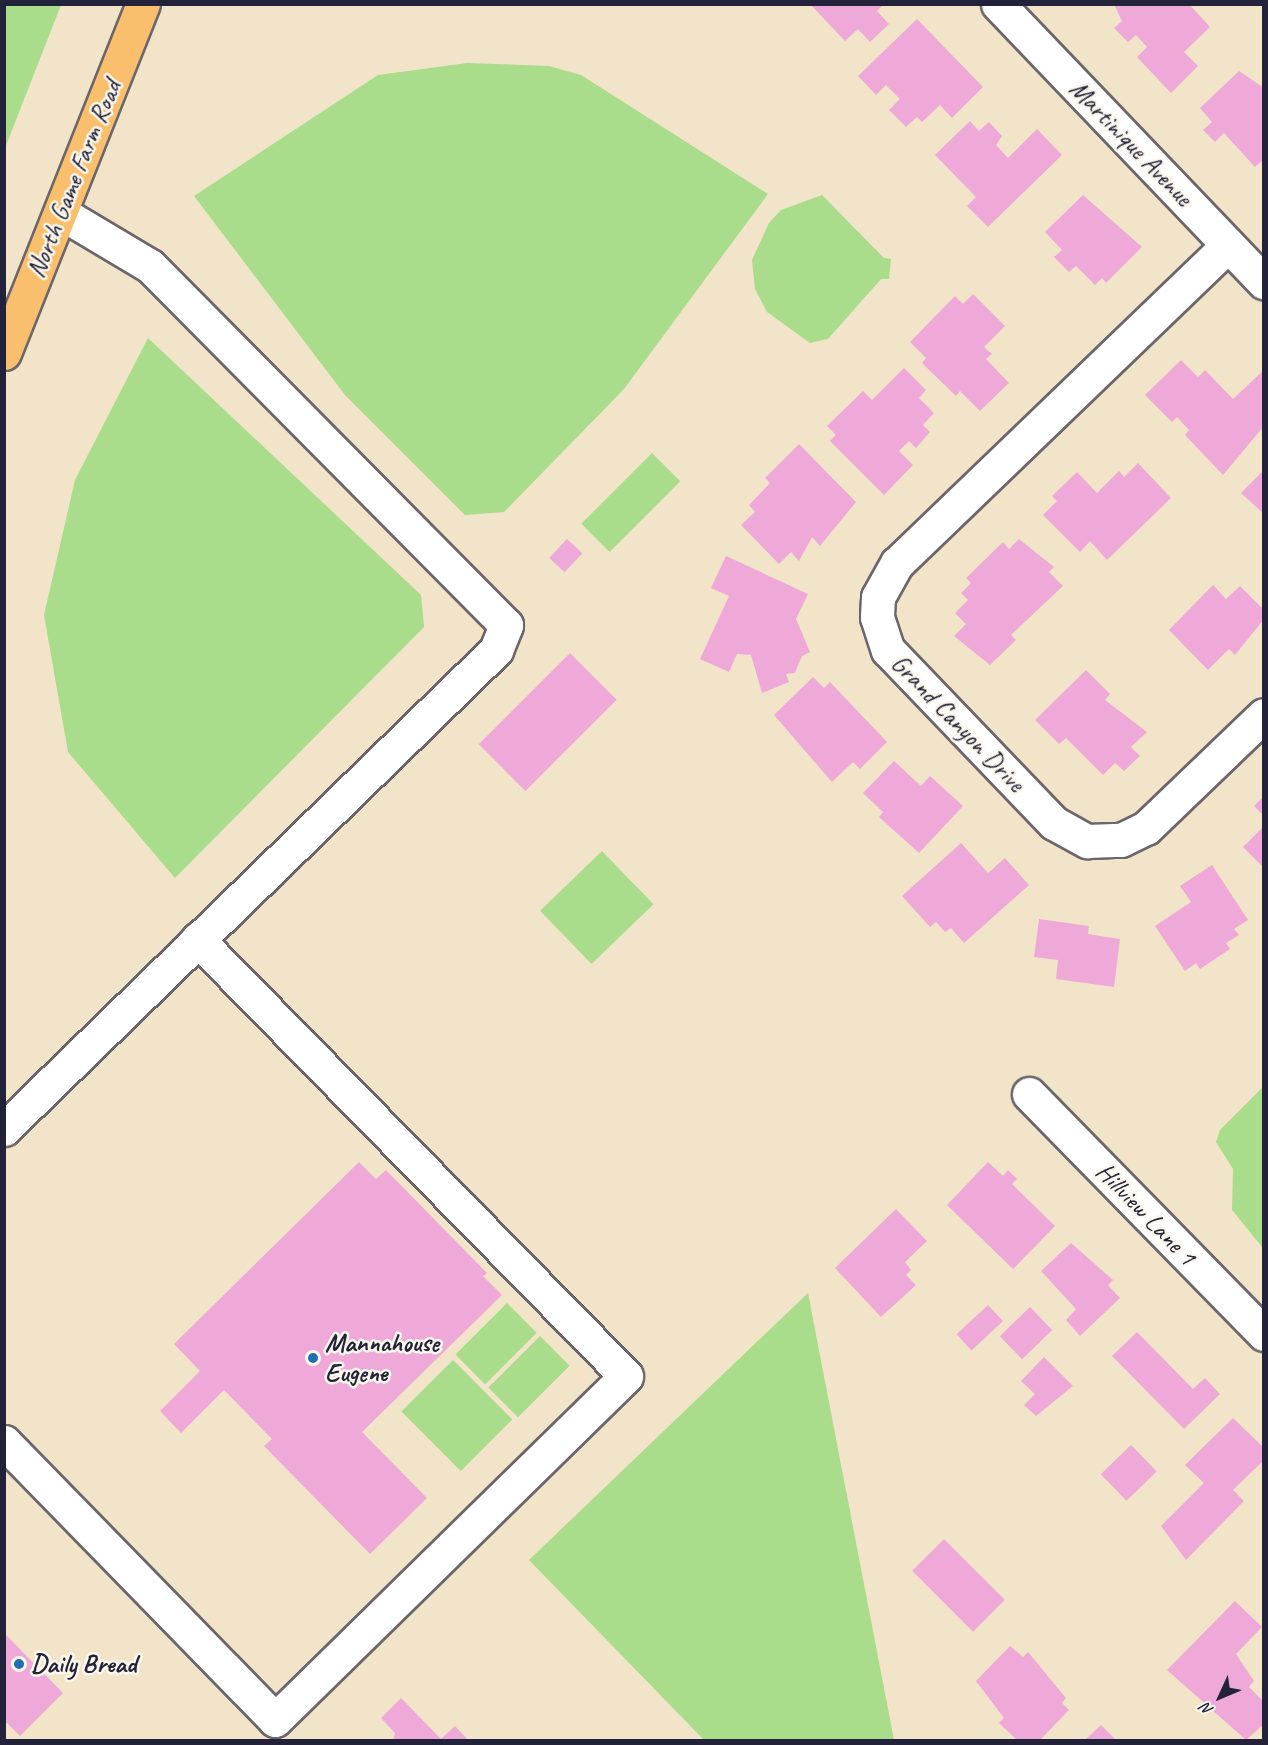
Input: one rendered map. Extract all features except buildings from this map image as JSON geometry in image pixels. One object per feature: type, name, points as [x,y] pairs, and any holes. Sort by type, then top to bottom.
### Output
[{"type":"main road","name":"North Game Farm Road","points":[[4,353],[143,4]]},
{"type":"street","name":"Martinique Avenue","points":[[998,4],[1263,282]]},
{"type":"street","points":[[4,1129],[495,650],[506,625],[150,266],[61,213]]},
{"type":"street","name":"Grand Canyon Drive","points":[[1228,245],[897,563],[878,597],[878,617],[888,650],[1054,823],[1087,841],[1120,840],[1146,828],[1263,715]]},
{"type":"street","points":[[4,1442],[275,1720],[626,1376],[197,939]]},
{"type":"street","name":"Hillview Lane 1","points":[[1029,1094],[1263,1334]]},
{"type":"green space","points":[[4,5],[61,5],[5,148]]},
{"type":"green space","points":[[467,63],[549,66],[581,75],[768,194],[624,389],[504,512],[465,515],[345,395],[194,196],[378,75]]},
{"type":"green space","points":[[822,195],[884,258],[891,259],[889,279],[881,279],[828,339],[810,343],[767,312],[755,289],[752,260],[769,223],[781,210]]},
{"type":"green space","points":[[148,338],[421,595],[424,627],[175,878],[68,752],[44,615],[75,480]]},
{"type":"green space","points":[[652,453],[680,481],[610,552],[581,524]]},
{"type":"green space","points":[[602,851],[653,904],[592,964],[540,911]]},
{"type":"green space","points":[[1263,1087],[1263,1248],[1232,1210],[1233,1169],[1216,1142],[1220,1130]]},
{"type":"green space","points":[[808,1293],[894,1740],[704,1740],[529,1560]]},
{"type":"green space","points":[[507,1303],[537,1333],[485,1384],[455,1355]]},
{"type":"green space","points":[[540,1336],[570,1366],[518,1417],[488,1388]]},
{"type":"green space","points":[[453,1360],[512,1419],[461,1471],[401,1412]]},
{"type":"place","name":"Mannahouse Eugene","points":[[313,1358]]},
{"type":"place","name":"Daily Bread","points":[[19,1664]]}]
